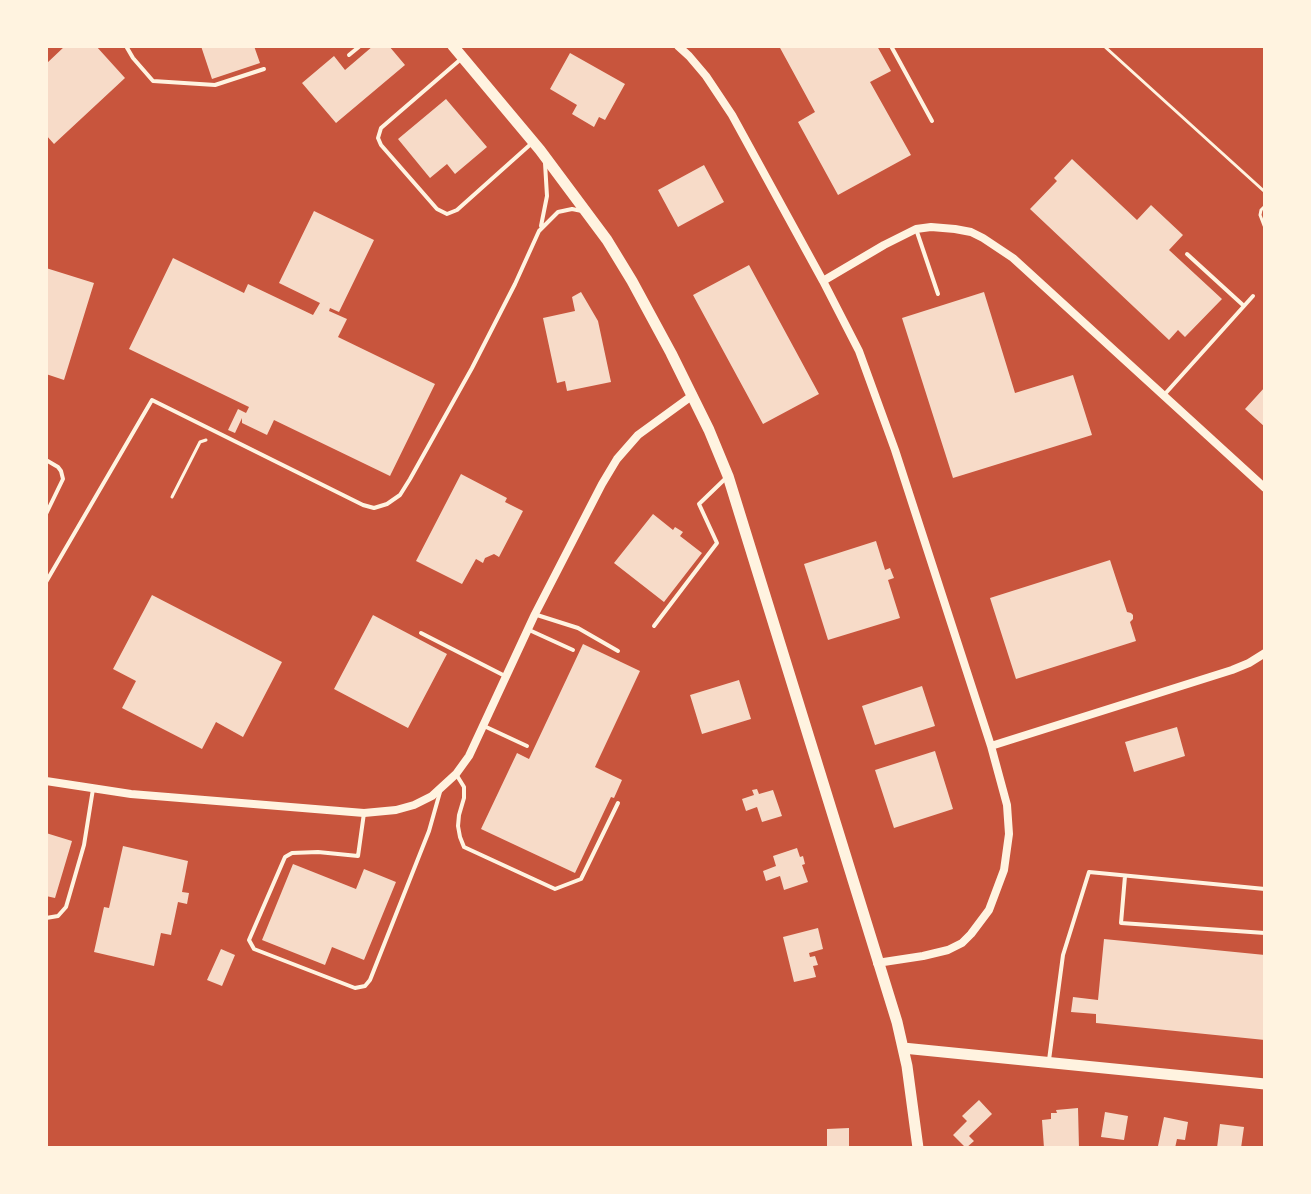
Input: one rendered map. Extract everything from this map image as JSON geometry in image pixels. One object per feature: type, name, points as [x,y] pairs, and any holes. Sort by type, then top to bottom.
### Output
[{"type":"main road","points":[[453,46],[591,216],[632,281],[693,395],[728,476],[903,1048],[918,1148]]},
{"type":"main road","points":[[903,1048],[1265,1084]]},
{"type":"street","points":[[678,46],[706,76],[726,107],[859,351],[880,404],[991,746],[1007,805],[1009,834],[1004,870],[989,910],[971,934],[957,946],[923,956],[877,963]]},
{"type":"street","points":[[823,281],[916,229],[942,227],[971,232],[1002,249],[1265,488]]},
{"type":"street","points":[[46,781],[93,789],[364,813],[406,808],[423,801],[441,790],[469,756],[527,629],[602,484],[626,447],[693,395]]},
{"type":"street","points":[[991,746],[1232,670],[1265,653]]},
{"type":"lane","points":[[126,46],[153,81],[215,85],[264,69]]},
{"type":"lane","points":[[349,55],[360,46]]},
{"type":"lane","points":[[891,46],[932,121]]},
{"type":"lane","points":[[46,582],[152,400],[363,505],[374,508],[400,495],[472,368],[515,284],[539,231],[547,196],[546,170],[537,146],[457,210],[447,214],[437,209],[381,145],[378,135],[383,126],[463,57]]},
{"type":"lane","points":[[539,231],[552,215],[565,210],[579,210],[591,216]]},
{"type":"lane","points":[[916,229],[938,294]]},
{"type":"lane","points":[[1187,254],[1244,306]]},
{"type":"lane","points":[[1164,396],[1253,296]]},
{"type":"lane","points":[[46,460],[58,467],[63,476],[46,514]]},
{"type":"lane","points":[[654,626],[717,543],[699,504],[728,476]]},
{"type":"lane","points":[[535,614],[578,628],[618,651]]},
{"type":"lane","points":[[527,629],[573,650]]},
{"type":"lane","points":[[421,633],[505,677]]},
{"type":"lane","points":[[484,726],[527,746]]},
{"type":"lane","points":[[456,774],[464,787],[458,826],[464,847],[555,889],[581,879],[618,803]]},
{"type":"lane","points":[[46,918],[58,916],[66,907],[84,845],[93,789]]},
{"type":"lane","points":[[364,813],[358,856],[318,852],[292,853],[285,857],[249,940],[254,949],[355,988],[365,986],[370,980],[429,831],[441,790]]},
{"type":"lane","points":[[1048,1062],[1063,955],[1089,872],[1265,889]]},
{"type":"lane","points":[[1125,876],[1121,923],[1265,933]]},
{"type":"path","points":[[1104,46],[1265,192]]},
{"type":"path","points":[[1265,206],[1260,215],[1265,228]]},
{"type":"path","points":[[172,497],[195,453]]},
{"type":"building","points":[[65,46],[96,46],[125,78],[54,144],[46,135],[46,64]]},
{"type":"building","points":[[201,46],[254,46],[260,63],[212,79]]},
{"type":"building","points":[[373,46],[389,46],[405,65],[336,123],[302,83],[334,56],[345,70]]},
{"type":"building","points":[[779,46],[877,46],[891,71],[870,82],[911,155],[838,195],[798,122],[815,112]]},
{"type":"building","points":[[570,53],[625,84],[605,120],[599,117],[594,127],[572,114],[577,105],[550,89]]},
{"type":"building","points":[[446,99],[487,147],[455,174],[447,164],[430,178],[398,139]]},
{"type":"building","points":[[1072,159],[1137,220],[1151,205],[1183,235],[1169,250],[1222,299],[1185,337],[1178,330],[1169,340],[1030,209],[1057,181],[1054,178]]},
{"type":"building","points":[[704,165],[724,202],[678,227],[658,190]]},
{"type":"building","points":[[314,211],[374,240],[339,312],[330,308],[329,311],[347,319],[338,337],[435,384],[390,476],[274,420],[267,435],[242,423],[242,418],[235,433],[228,430],[238,409],[246,413],[249,407],[129,349],[173,258],[244,293],[248,284],[313,315],[320,303],[279,283]]},
{"type":"building","points":[[749,265],[819,394],[763,424],[693,295]]},
{"type":"building","points":[[46,268],[94,283],[64,380],[46,374]]},
{"type":"building","points":[[581,292],[598,321],[611,382],[567,391],[565,381],[557,383],[543,318],[575,311],[572,297]]},
{"type":"building","points":[[984,292],[1015,393],[1073,375],[1092,435],[953,478],[902,318]]},
{"type":"building","points":[[1265,387],[1265,427],[1245,409]]},
{"type":"building","points":[[461,474],[507,498],[505,502],[523,511],[499,557],[494,554],[485,558],[483,563],[476,559],[462,584],[416,561]]},
{"type":"building","points":[[653,514],[673,530],[675,527],[683,532],[680,536],[702,553],[664,602],[614,563]]},
{"type":"building","points":[[876,541],[885,570],[890,568],[894,578],[888,580],[900,618],[828,640],[804,564]]},
{"type":"building","points":[[1110,560],[1127,612],[1133,615],[1130,622],[1136,641],[1016,679],[990,598]]},
{"type":"building","points":[[152,595],[282,662],[243,737],[216,722],[202,749],[122,708],[136,681],[113,669]]},
{"type":"building","points":[[373,615],[447,654],[408,728],[334,689]]},
{"type":"building","points":[[583,644],[640,671],[595,767],[622,780],[575,873],[481,829],[517,753],[529,759]]},
{"type":"building","points":[[739,680],[751,719],[702,734],[690,695]]},
{"type":"building","points":[[922,686],[935,726],[875,745],[862,706]]},
{"type":"building","points":[[1177,727],[1185,756],[1134,772],[1125,742]]},
{"type":"building","points":[[935,751],[953,809],[894,828],[875,770]]},
{"type":"building","points":[[757,789],[759,794],[773,790],[782,816],[762,822],[757,807],[746,811],[742,799],[754,795],[752,790]]},
{"type":"building","points":[[46,833],[72,841],[55,898],[46,896]]},
{"type":"building","points":[[123,846],[188,861],[182,892],[189,893],[187,904],[178,902],[171,935],[161,933],[154,966],[94,952],[104,907],[109,908]]},
{"type":"building","points":[[797,848],[800,857],[803,856],[805,864],[802,865],[808,882],[784,890],[780,876],[766,881],[763,871],[776,866],[773,856]]},
{"type":"building","points":[[293,864],[356,889],[364,869],[396,882],[364,960],[332,947],[325,965],[262,940]]},
{"type":"building","points":[[818,928],[823,949],[809,953],[810,957],[815,956],[818,965],[813,966],[816,977],[794,982],[783,937]]},
{"type":"building","points":[[1104,939],[1265,955],[1265,1040],[1096,1023],[1096,1014],[1071,1012],[1073,997],[1098,1000]]},
{"type":"building","points":[[221,949],[235,955],[222,986],[207,980]]},
{"type":"building","points":[[979,1100],[992,1114],[969,1136],[974,1141],[966,1148],[953,1135],[967,1121],[962,1116]]},
{"type":"building","points":[[1078,1108],[1079,1148],[1044,1148],[1042,1120],[1051,1119],[1051,1113],[1057,1113],[1056,1110]]},
{"type":"building","points":[[1105,1112],[1128,1116],[1124,1140],[1101,1137]]},
{"type":"building","points":[[1164,1117],[1188,1122],[1185,1140],[1177,1139],[1175,1148],[1158,1146]]},
{"type":"building","points":[[1220,1124],[1244,1127],[1241,1148],[1217,1148]]},
{"type":"building","points":[[849,1128],[849,1148],[827,1148],[827,1129]]}]
